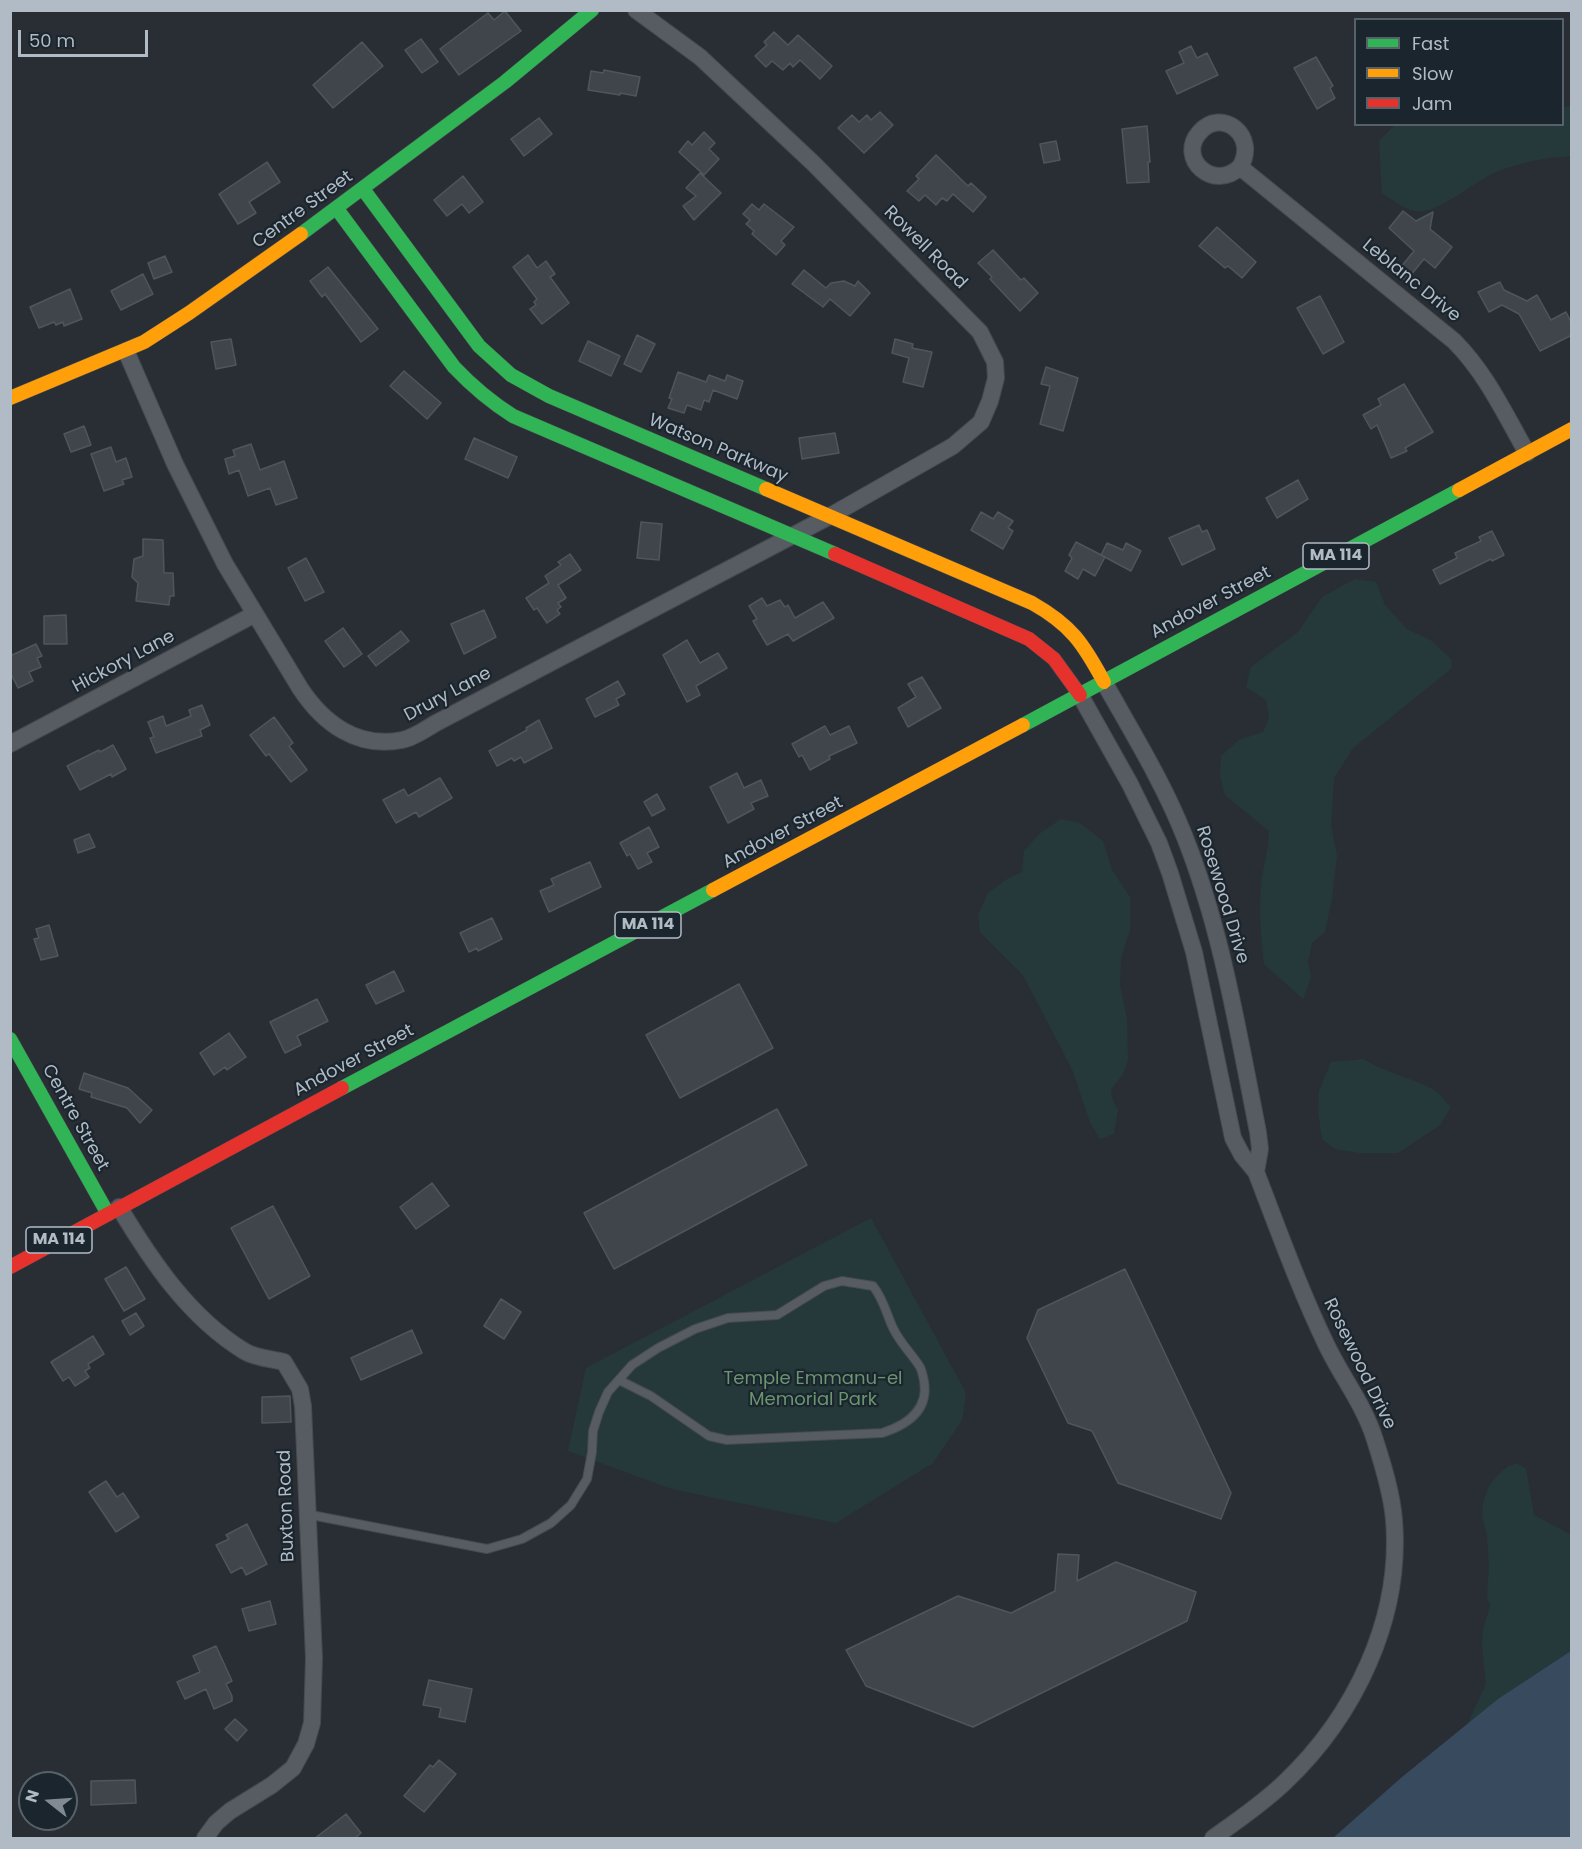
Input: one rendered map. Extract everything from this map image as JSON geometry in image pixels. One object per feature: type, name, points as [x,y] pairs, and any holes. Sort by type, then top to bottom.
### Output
[{"type":"main road","name":"Centre Street","points":[[10,399],[126,351],[189,313],[337,209],[505,82],[592,10]]},
{"type":"main road","name":"Watson Parkway","points":[[363,189],[479,346],[495,364],[510,376],[528,387],[1049,612],[1069,627],[1083,643],[1104,682]]},
{"type":"main road","points":[[337,209],[454,367],[472,387],[491,402],[513,416],[1032,640],[1048,651],[1062,666],[1080,695]]},
{"type":"main road","name":"Andover Street","points":[[10,1267],[1080,695],[1572,429]]},
{"type":"main road","name":"Centre Street","points":[[10,1039],[114,1210]]},
{"type":"street","name":"Rowell Road","points":[[636,10],[700,57],[813,163],[969,319],[980,332],[995,362],[996,378],[981,422],[954,446],[830,516]]},
{"type":"street","name":"Leblanc Drive","points":[[1240,167],[1454,341],[1482,374],[1527,453]]},
{"type":"street","name":"Drury Lane","points":[[126,351],[175,464],[225,564],[311,705],[328,722],[346,734],[365,739],[385,742],[404,740],[830,516]]},
{"type":"street","name":"Hickory Lane","points":[[10,744],[255,614]]},
{"type":"street","name":"Rosewood Drive","points":[[1104,682],[1153,772],[1183,833],[1195,864],[1219,946],[1256,1121],[1260,1149],[1256,1172]]},
{"type":"street","name":"Rosewood Drive","points":[[1080,695],[1130,784],[1159,843],[1194,952],[1233,1138],[1242,1155],[1256,1172],[1313,1316],[1375,1438],[1394,1520],[1389,1599],[1380,1635],[1351,1699],[1332,1728],[1285,1782],[1264,1801],[1213,1839]]},
{"type":"street","name":"Buxton Road","points":[[114,1210],[185,1301],[216,1330],[246,1353],[284,1362],[300,1389],[303,1406],[314,1658],[312,1723],[306,1744],[285,1776],[230,1811],[216,1823],[205,1839]]},
{"type":"lane","points":[[306,1514],[487,1549],[522,1539],[551,1523],[571,1505],[587,1479],[599,1412],[608,1392],[632,1365],[696,1329],[728,1318],[777,1315],[824,1286],[842,1281],[873,1286],[878,1292],[894,1329],[922,1370],[926,1390],[922,1405],[914,1417],[899,1427],[882,1433],[727,1440],[709,1436],[651,1396],[619,1380]]},
{"type":"green space","points":[[1564,107],[1571,107],[1571,156],[1529,162],[1499,171],[1458,195],[1424,211],[1408,209],[1382,193],[1379,141],[1394,126],[1564,126]]},
{"type":"green space","points":[[1355,579],[1376,582],[1385,605],[1407,629],[1432,641],[1452,660],[1451,669],[1353,748],[1334,778],[1331,825],[1337,856],[1332,898],[1325,932],[1312,943],[1308,962],[1311,977],[1303,999],[1264,964],[1260,897],[1269,831],[1225,795],[1220,776],[1221,756],[1239,740],[1263,732],[1269,718],[1266,700],[1246,687],[1251,667],[1298,632],[1322,597]]},
{"type":"green space","points":[[1061,819],[1080,823],[1103,841],[1112,870],[1130,897],[1130,930],[1121,958],[1120,985],[1127,1020],[1128,1060],[1123,1074],[1111,1090],[1112,1099],[1118,1110],[1114,1134],[1100,1139],[1090,1122],[1072,1069],[1023,975],[980,932],[978,915],[988,893],[1007,879],[1022,872],[1024,851],[1039,834]]},
{"type":"green space","points":[[1363,1059],[1436,1092],[1451,1107],[1440,1125],[1398,1153],[1360,1153],[1335,1149],[1322,1139],[1318,1111],[1319,1091],[1331,1062]]},
{"type":"green space","name":"Temple Emmanu-el Memorial Park","points":[[871,1218],[966,1393],[962,1420],[933,1463],[836,1523],[672,1489],[568,1451],[586,1368]]},
{"type":"green space","points":[[1517,1463],[1526,1469],[1534,1515],[1571,1535],[1571,1838],[1344,1838],[1462,1736],[1486,1684],[1482,1647],[1483,1630],[1490,1605],[1487,1597],[1489,1565],[1487,1535],[1482,1515],[1483,1503],[1489,1486],[1496,1477],[1507,1467]]},
{"type":"water","points":[[1571,1651],[1571,1838],[1333,1838],[1402,1777],[1498,1699]]},
{"type":"building","points":[[505,11],[521,31],[459,75],[440,49],[488,13],[494,20]]},
{"type":"building","points":[[774,32],[788,45],[798,35],[832,66],[820,79],[800,60],[793,67],[790,63],[783,70],[772,61],[766,67],[755,56],[767,45],[764,42]]},
{"type":"building","points":[[421,39],[438,62],[422,73],[405,50]]},
{"type":"building","points":[[362,42],[383,66],[333,108],[313,85]]},
{"type":"building","points":[[1191,46],[1197,58],[1207,53],[1218,75],[1177,94],[1166,71],[1184,63],[1179,52]]},
{"type":"building","points":[[1316,57],[1333,86],[1330,88],[1335,98],[1317,109],[1294,68]]},
{"type":"building","points":[[604,70],[640,77],[636,96],[588,90],[591,71],[603,73]]},
{"type":"building","points":[[880,112],[893,125],[864,153],[838,128],[852,115],[859,122],[867,115],[871,120]]},
{"type":"building","points":[[539,118],[552,134],[524,156],[511,139]]},
{"type":"building","points":[[1147,126],[1149,182],[1127,183],[1122,129]]},
{"type":"building","points":[[704,132],[715,143],[709,149],[719,159],[704,175],[679,152],[688,141],[692,145]]},
{"type":"building","points":[[1056,141],[1060,160],[1044,163],[1040,144]]},
{"type":"building","points":[[936,155],[968,186],[971,183],[986,197],[973,212],[953,194],[947,201],[942,198],[936,205],[925,195],[919,201],[907,191],[919,179],[916,176]]},
{"type":"building","points":[[267,162],[280,182],[249,202],[256,213],[238,224],[219,194]]},
{"type":"building","points":[[700,173],[721,193],[694,220],[683,206],[696,196],[686,188]]},
{"type":"building","points":[[463,176],[483,202],[469,213],[462,204],[447,216],[434,200]]},
{"type":"building","points":[[752,204],[759,210],[764,204],[794,227],[781,241],[785,245],[776,255],[752,234],[754,231],[746,224],[750,220],[743,214]]},
{"type":"building","points":[[1403,211],[1416,221],[1433,212],[1430,229],[1452,247],[1435,268],[1424,259],[1406,281],[1396,273],[1414,251],[1389,228]]},
{"type":"building","points":[[1217,227],[1256,262],[1242,278],[1228,266],[1225,268],[1199,246]]},
{"type":"building","points":[[993,250],[1021,280],[1024,278],[1038,293],[1020,311],[978,263]]},
{"type":"building","points":[[528,255],[537,268],[546,261],[555,274],[550,277],[569,303],[542,324],[530,309],[536,305],[534,302],[537,299],[513,267]]},
{"type":"building","points":[[165,256],[172,272],[154,279],[148,263]]},
{"type":"building","points":[[328,267],[378,329],[361,342],[325,294],[322,297],[310,281]]},
{"type":"building","points":[[804,270],[826,288],[831,283],[844,281],[855,286],[858,281],[870,293],[850,316],[830,299],[823,307],[792,284]]},
{"type":"building","points":[[143,274],[153,294],[121,310],[111,291]]},
{"type":"building","points":[[1500,282],[1504,290],[1527,301],[1537,295],[1551,320],[1566,312],[1572,324],[1572,335],[1540,351],[1519,314],[1502,305],[1489,312],[1478,292]]},
{"type":"building","points":[[70,289],[82,319],[64,326],[63,322],[56,325],[54,322],[39,328],[30,307]]},
{"type":"building","points":[[1320,296],[1344,342],[1323,354],[1297,308]]},
{"type":"building","points":[[637,335],[655,344],[641,372],[624,364]]},
{"type":"building","points":[[231,339],[236,365],[216,369],[211,342]]},
{"type":"building","points":[[895,339],[913,344],[912,348],[932,352],[923,387],[903,382],[909,358],[892,353]]},
{"type":"building","points":[[588,341],[620,356],[611,376],[579,361]]},
{"type":"building","points":[[1046,367],[1078,378],[1063,431],[1040,424],[1050,386],[1041,384]]},
{"type":"building","points":[[404,371],[441,403],[427,419],[390,386]]},
{"type":"building","points":[[678,372],[706,382],[709,375],[725,381],[727,375],[743,381],[737,399],[713,390],[709,402],[704,400],[701,410],[687,405],[684,413],[668,408]]},
{"type":"building","points":[[1404,384],[1433,432],[1405,448],[1407,451],[1391,458],[1377,425],[1371,429],[1363,415],[1381,405],[1378,399]]},
{"type":"building","points":[[84,426],[91,445],[71,452],[64,434]]},
{"type":"building","points":[[835,433],[839,453],[802,459],[799,438]]},
{"type":"building","points":[[474,438],[517,457],[508,478],[465,459]]},
{"type":"building","points":[[251,444],[260,470],[284,461],[297,498],[276,505],[270,488],[248,496],[239,470],[229,474],[225,459],[235,456],[233,450]]},
{"type":"building","points":[[111,447],[116,462],[126,458],[132,477],[122,480],[124,484],[104,491],[91,454]]},
{"type":"building","points":[[1298,480],[1308,499],[1277,518],[1266,498]]},
{"type":"building","points":[[981,512],[993,519],[998,512],[1013,521],[1008,528],[1013,531],[1003,549],[971,530]]},
{"type":"building","points":[[641,522],[662,524],[659,560],[637,558]]},
{"type":"building","points":[[1199,525],[1202,532],[1207,530],[1215,549],[1182,565],[1169,538]]},
{"type":"building","points":[[1492,531],[1504,555],[1440,584],[1433,570],[1457,558],[1455,553],[1481,541],[1479,537]]},
{"type":"building","points":[[143,539],[163,540],[164,573],[173,573],[174,596],[170,596],[169,605],[136,601],[138,583],[132,577],[134,559],[143,556]]},
{"type":"building","points":[[1076,542],[1105,557],[1095,576],[1083,569],[1078,579],[1065,571],[1072,558],[1069,555]]},
{"type":"building","points":[[1107,543],[1123,550],[1126,543],[1141,551],[1131,571],[1101,555]]},
{"type":"building","points":[[570,554],[581,570],[558,585],[566,598],[558,603],[561,607],[557,610],[560,614],[547,623],[537,608],[534,610],[526,598],[549,583],[545,576],[561,565],[558,562]]},
{"type":"building","points":[[306,558],[324,592],[305,601],[288,568]]},
{"type":"building","points":[[762,598],[767,606],[780,600],[785,607],[788,605],[795,618],[823,602],[834,618],[793,641],[788,634],[767,645],[753,621],[757,619],[749,606]]},
{"type":"building","points":[[484,610],[496,637],[464,654],[451,624]]},
{"type":"building","points":[[66,615],[67,644],[44,644],[44,616]]},
{"type":"building","points":[[343,628],[362,654],[344,667],[325,641]]},
{"type":"building","points":[[401,631],[409,641],[376,666],[368,656]]},
{"type":"building","points":[[687,640],[700,663],[718,653],[727,668],[696,686],[700,695],[687,702],[663,655]]},
{"type":"building","points":[[36,644],[42,656],[37,658],[41,667],[29,672],[33,681],[18,688],[10,672],[10,656]]},
{"type":"building","points":[[922,677],[941,708],[908,727],[898,708],[916,697],[908,684]]},
{"type":"building","points":[[618,681],[625,694],[616,699],[619,705],[595,717],[586,699]]},
{"type":"building","points":[[202,705],[210,725],[200,730],[202,736],[156,753],[150,738],[154,737],[148,722],[163,716],[166,726],[191,716],[189,710]]},
{"type":"building","points":[[274,717],[293,743],[289,746],[307,770],[291,782],[269,754],[266,756],[250,735]]},
{"type":"building","points":[[539,720],[552,748],[524,763],[521,757],[514,761],[512,758],[497,766],[489,751],[527,730],[526,728]]},
{"type":"building","points":[[825,726],[830,735],[849,726],[857,743],[829,756],[830,759],[810,770],[802,755],[799,757],[792,744]]},
{"type":"building","points":[[113,745],[126,769],[80,790],[67,766]]},
{"type":"building","points":[[737,773],[744,788],[761,780],[768,796],[751,803],[754,809],[728,823],[710,787]]},
{"type":"building","points":[[440,778],[452,798],[419,817],[416,812],[396,823],[383,800],[404,789],[408,796]]},
{"type":"building","points":[[657,794],[665,809],[652,816],[644,802]]},
{"type":"building","points":[[649,827],[659,847],[647,853],[652,862],[638,869],[630,854],[627,856],[620,843]]},
{"type":"building","points":[[89,834],[95,847],[78,853],[74,840]]},
{"type":"building","points":[[590,862],[601,887],[549,912],[540,891],[554,885],[551,879]]},
{"type":"building","points":[[492,918],[502,939],[478,951],[477,948],[469,952],[460,933]]},
{"type":"building","points":[[49,925],[58,956],[41,960],[34,939],[39,938],[36,929]]},
{"type":"building","points":[[394,971],[404,991],[376,1004],[366,985]]},
{"type":"building","points":[[739,984],[773,1048],[680,1098],[646,1035]]},
{"type":"building","points":[[317,999],[328,1021],[297,1036],[301,1045],[285,1053],[270,1022]]},
{"type":"building","points":[[229,1033],[246,1057],[227,1070],[225,1067],[214,1075],[200,1053]]},
{"type":"building","points":[[84,1073],[128,1088],[152,1110],[140,1123],[127,1108],[91,1097],[92,1093],[79,1089]]},
{"type":"building","points":[[777,1109],[807,1165],[614,1269],[584,1213]]},
{"type":"building","points":[[432,1183],[449,1206],[416,1229],[400,1207]]},
{"type":"building","points":[[273,1206],[310,1276],[269,1299],[231,1228]]},
{"type":"building","points":[[126,1267],[145,1299],[124,1311],[105,1279]]},
{"type":"building","points":[[1125,1269],[1231,1493],[1221,1519],[1118,1483],[1092,1431],[1068,1423],[1027,1338],[1038,1310]]},
{"type":"building","points":[[501,1299],[521,1312],[504,1339],[484,1326]]},
{"type":"building","points":[[136,1313],[144,1326],[130,1335],[122,1321]]},
{"type":"building","points":[[412,1330],[422,1353],[361,1380],[351,1358]]},
{"type":"building","points":[[93,1336],[104,1354],[88,1364],[90,1368],[85,1371],[89,1377],[75,1386],[69,1377],[63,1381],[51,1362]]},
{"type":"building","points":[[290,1396],[291,1422],[262,1423],[262,1397]]},
{"type":"building","points":[[106,1481],[117,1497],[123,1493],[139,1517],[116,1532],[89,1492]]},
{"type":"building","points":[[247,1524],[267,1564],[246,1575],[242,1567],[231,1573],[216,1545],[229,1539],[226,1535]]},
{"type":"building","points":[[1058,1554],[1079,1555],[1077,1581],[1116,1562],[1196,1592],[1187,1621],[973,1727],[866,1686],[846,1650],[958,1596],[1011,1613],[1055,1591]]},
{"type":"building","points":[[270,1601],[276,1624],[249,1631],[242,1609]]},
{"type":"building","points":[[216,1646],[232,1681],[226,1684],[232,1701],[214,1709],[206,1689],[185,1699],[177,1682],[200,1672],[193,1656]]},
{"type":"building","points":[[429,1680],[472,1689],[465,1722],[439,1717],[441,1708],[423,1705]]},
{"type":"building","points":[[235,1719],[247,1730],[237,1741],[225,1729]]},
{"type":"building","points":[[439,1760],[456,1774],[424,1812],[404,1796],[430,1765],[433,1767]]},
{"type":"building","points":[[135,1780],[136,1803],[91,1805],[91,1781]]},
{"type":"building","points":[[346,1814],[361,1833],[354,1839],[314,1839]]},
{"type":"traffic: fast","points":[[301,234],[505,82],[592,10]]},
{"type":"traffic: fast","points":[[363,189],[479,346],[511,375],[549,396],[766,489]]},
{"type":"traffic: fast","points":[[337,209],[454,367],[505,411],[835,554]]},
{"type":"traffic: fast","points":[[1023,725],[1459,490]]},
{"type":"traffic: fast","points":[[342,1088],[713,890]]},
{"type":"traffic: fast","points":[[10,1039],[108,1214]]},
{"type":"traffic: slow","points":[[10,398],[144,342],[301,234]]},
{"type":"traffic: slow","points":[[1459,490],[1572,429]]},
{"type":"traffic: slow","points":[[766,489],[1032,603],[1057,619],[1075,636],[1104,682]]},
{"type":"traffic: slow","points":[[713,890],[1023,725]]},
{"type":"traffic: jam","points":[[835,554],[1029,639],[1054,659],[1080,695]]},
{"type":"traffic: jam","points":[[10,1267],[342,1088]]}]
